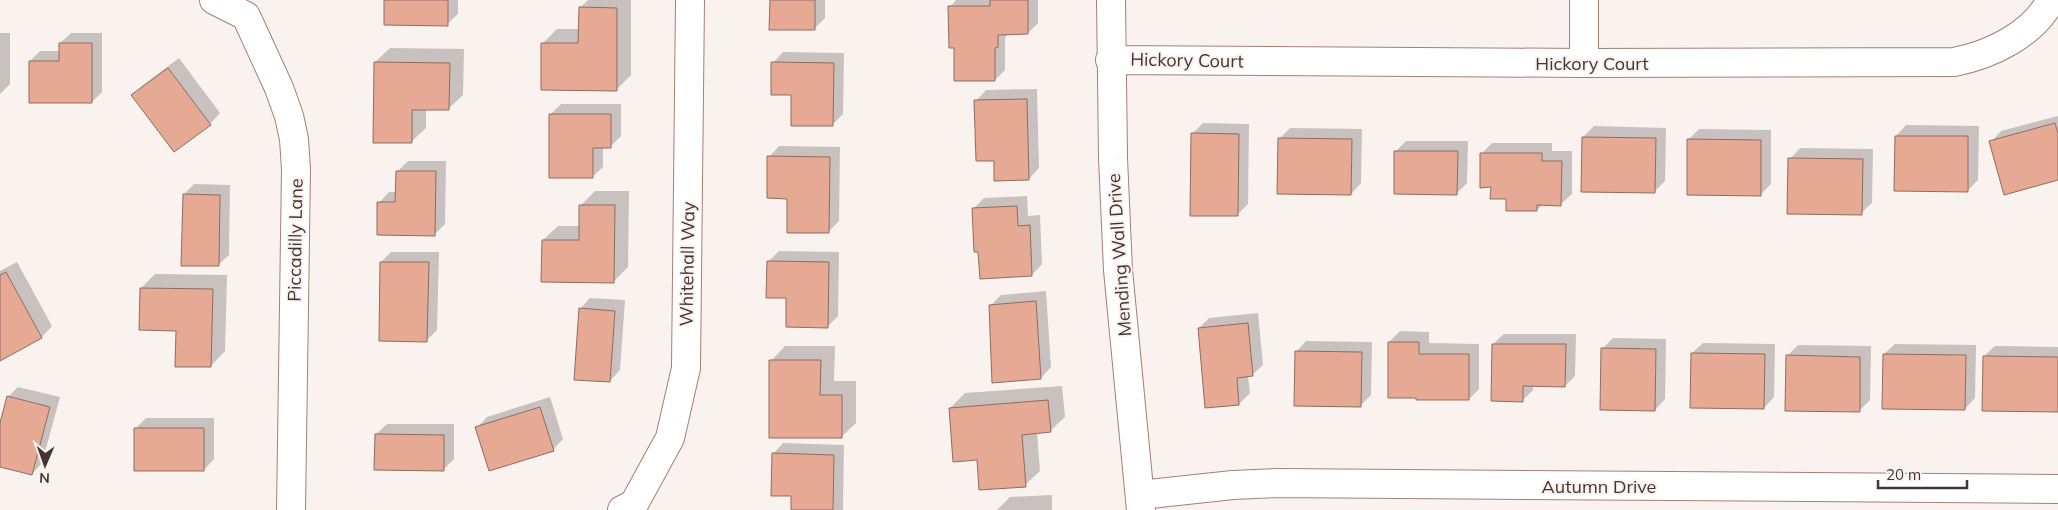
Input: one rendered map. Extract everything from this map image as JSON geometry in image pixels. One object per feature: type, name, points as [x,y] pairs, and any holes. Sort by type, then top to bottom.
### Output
[{"type":"street","name":"Piccadilly Lane","points":[[214,0],[246,16],[280,88],[294,139],[296,169],[291,510]]},
{"type":"street","name":"Whitehall Way","points":[[622,510],[634,504],[670,438],[686,368],[690,0]]},
{"type":"street","name":"Mending Wall Drive","points":[[1111,0],[1110,60],[1113,187],[1118,270],[1141,502]]},
{"type":"street","points":[[1584,0],[1584,63]]},
{"type":"street","name":"Hickory Court","points":[[1110,60],[1584,63],[1954,62],[1974,58],[2009,42],[2027,29],[2052,0]]},
{"type":"street","name":"Autumn Drive","points":[[1141,502],[1233,485],[1278,484],[2058,489]]},
{"type":"building","points":[[384,0],[448,0],[448,26],[384,25]]},
{"type":"building","points":[[770,0],[815,0],[815,30],[769,30]]},
{"type":"building","points":[[990,0],[1028,0],[1028,34],[998,35],[998,47],[995,48],[995,81],[954,81],[954,48],[949,48],[948,6],[990,6]]},
{"type":"building","points":[[579,7],[617,8],[617,91],[541,90],[541,43],[578,43]]},
{"type":"building","points":[[59,43],[92,43],[92,103],[29,103],[29,61],[59,61]]},
{"type":"building","points":[[374,62],[450,63],[449,110],[412,110],[412,143],[373,143]]},
{"type":"building","points":[[771,62],[834,63],[833,126],[791,126],[791,95],[771,95]]},
{"type":"building","points":[[168,68],[211,125],[174,152],[131,95]]},
{"type":"building","points":[[1027,99],[1029,180],[994,181],[994,161],[976,161],[974,100]]},
{"type":"building","points":[[549,114],[611,114],[611,148],[593,148],[593,178],[549,178]]},
{"type":"building","points":[[2055,123],[2058,134],[2058,180],[2004,195],[1989,141]]},
{"type":"building","points":[[1191,133],[1239,134],[1238,216],[1190,216]]},
{"type":"building","points":[[1895,136],[1968,136],[1968,192],[1894,191]]},
{"type":"building","points":[[1582,137],[1656,138],[1655,193],[1581,192]]},
{"type":"building","points":[[1278,138],[1352,139],[1351,195],[1277,194]]},
{"type":"building","points":[[1687,139],[1761,140],[1761,196],[1687,195]]},
{"type":"building","points":[[1394,151],[1458,151],[1457,195],[1394,194]]},
{"type":"building","points":[[1480,153],[1542,153],[1542,161],[1562,161],[1561,206],[1537,205],[1537,211],[1506,211],[1506,199],[1490,199],[1491,187],[1480,188]]},
{"type":"building","points":[[767,156],[830,157],[829,233],[787,233],[787,199],[767,198]]},
{"type":"building","points":[[1788,158],[1863,159],[1862,215],[1787,214]]},
{"type":"building","points":[[396,171],[436,171],[435,236],[377,235],[377,202],[395,202]]},
{"type":"building","points":[[183,194],[220,195],[219,266],[181,266]]},
{"type":"building","points":[[579,205],[615,205],[614,283],[541,282],[542,240],[579,240]]},
{"type":"building","points":[[1017,206],[1018,226],[1030,225],[1032,276],[980,279],[978,252],[974,252],[972,208]]},
{"type":"building","points":[[767,261],[829,262],[828,328],[786,327],[786,298],[766,298]]},
{"type":"building","points":[[380,262],[429,262],[427,342],[379,341]]},
{"type":"building","points":[[6,272],[42,338],[0,361],[0,275]]},
{"type":"building","points":[[140,288],[213,289],[211,367],[175,367],[176,331],[139,330]]},
{"type":"building","points":[[1036,301],[1041,379],[992,383],[989,305]]},
{"type":"building","points":[[579,308],[615,311],[610,382],[574,380]]},
{"type":"building","points":[[1248,323],[1253,376],[1237,378],[1239,405],[1205,408],[1198,328]]},
{"type":"building","points":[[1388,342],[1419,342],[1419,354],[1469,354],[1469,400],[1388,398]]},
{"type":"building","points":[[1492,344],[1566,344],[1565,387],[1523,386],[1523,402],[1491,401]]},
{"type":"building","points":[[1601,348],[1656,349],[1655,411],[1600,410]]},
{"type":"building","points":[[1295,351],[1362,352],[1361,407],[1294,406]]},
{"type":"building","points":[[1691,353],[1765,354],[1764,409],[1690,408]]},
{"type":"building","points":[[1883,354],[1966,355],[1965,410],[1882,409]]},
{"type":"building","points":[[1786,355],[1860,357],[1860,412],[1785,411]]},
{"type":"building","points":[[1983,356],[2058,357],[2058,412],[1982,411]]},
{"type":"building","points":[[769,360],[821,360],[820,395],[842,395],[842,438],[769,438]]},
{"type":"building","points":[[7,396],[50,407],[32,475],[0,467],[0,423]]},
{"type":"building","points":[[1048,400],[1051,432],[1022,435],[1026,487],[979,490],[977,460],[953,462],[949,408]]},
{"type":"building","points":[[540,407],[554,451],[489,471],[475,427]]},
{"type":"building","points":[[134,428],[204,428],[204,471],[134,471]]},
{"type":"building","points":[[375,434],[444,435],[444,471],[374,470]]},
{"type":"building","points":[[772,453],[834,455],[833,510],[791,510],[791,496],[771,496]]}]
